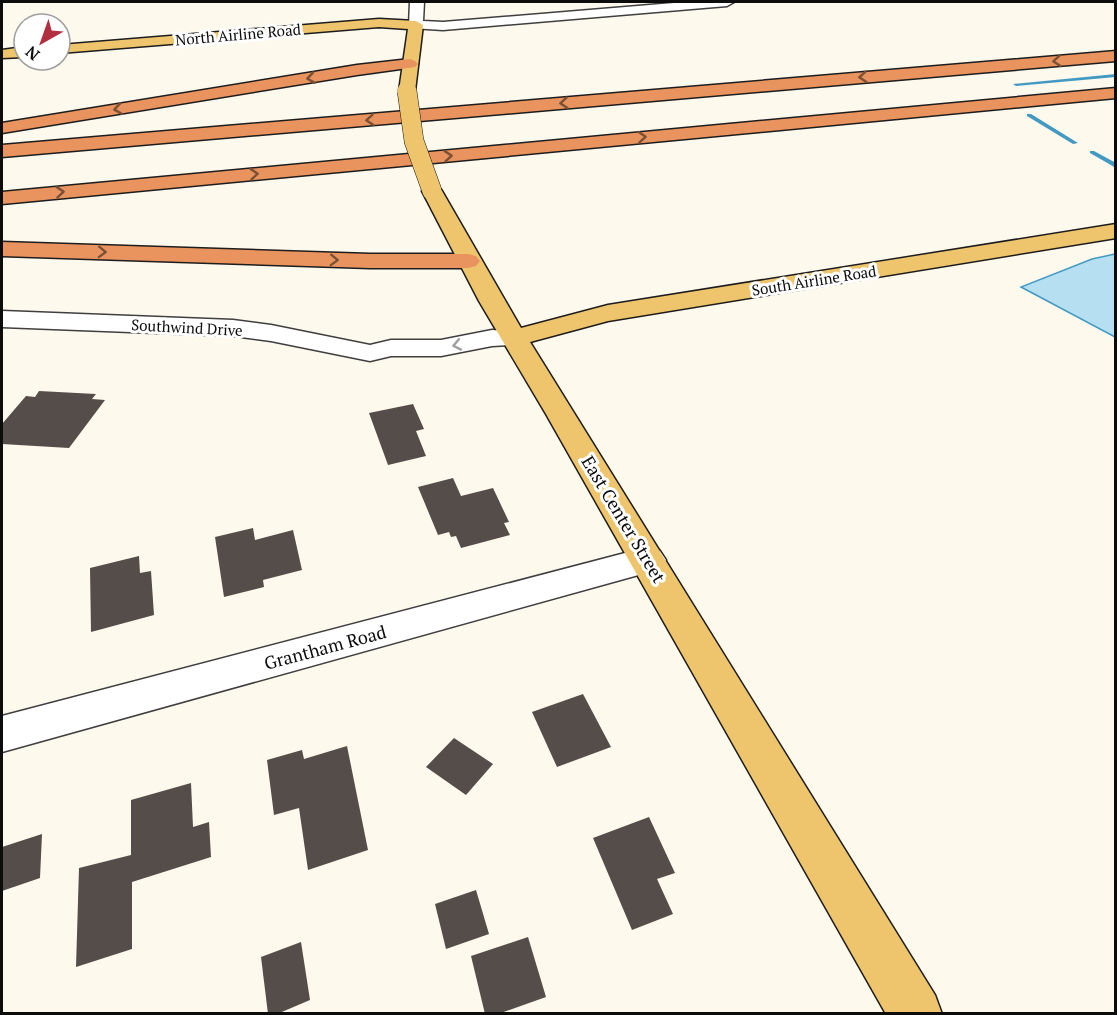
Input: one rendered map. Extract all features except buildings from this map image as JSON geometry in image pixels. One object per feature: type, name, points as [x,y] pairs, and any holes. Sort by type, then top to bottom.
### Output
[{"type":"highway","points":[[2,152],[1116,56]]},
{"type":"highway","points":[[2,128],[357,70],[410,64]]},
{"type":"highway","points":[[2,198],[1116,93]]},
{"type":"highway","points":[[2,249],[370,261],[468,261]]},
{"type":"main road","name":"North Airline Road","points":[[72,48],[351,25],[416,25]]},
{"type":"main road","name":"East Center Street","points":[[416,25],[407,91],[414,141],[432,191],[468,261],[916,1014]]},
{"type":"main road","name":"South Airline Road","points":[[515,338],[567,322],[608,313],[1116,231]]},
{"type":"street","name":"East Center Street","points":[[416,25],[417,2]]},
{"type":"street","points":[[416,25],[471,24],[727,2]]},
{"type":"street","name":"Southwind Drive","points":[[2,319],[233,328],[271,333],[370,353],[388,364],[430,367],[490,356],[505,350],[515,338]]},
{"type":"street","name":"Grantham Road","points":[[2,735],[648,561]]},
{"type":"water","points":[[1115,254],[1115,337],[1021,287],[1092,259]]},
{"type":"waterway","points":[[1016,84],[1116,75]]},
{"type":"waterway","points":[[1029,115],[1075,143]]},
{"type":"waterway","points":[[1092,152],[1116,166]]}]
